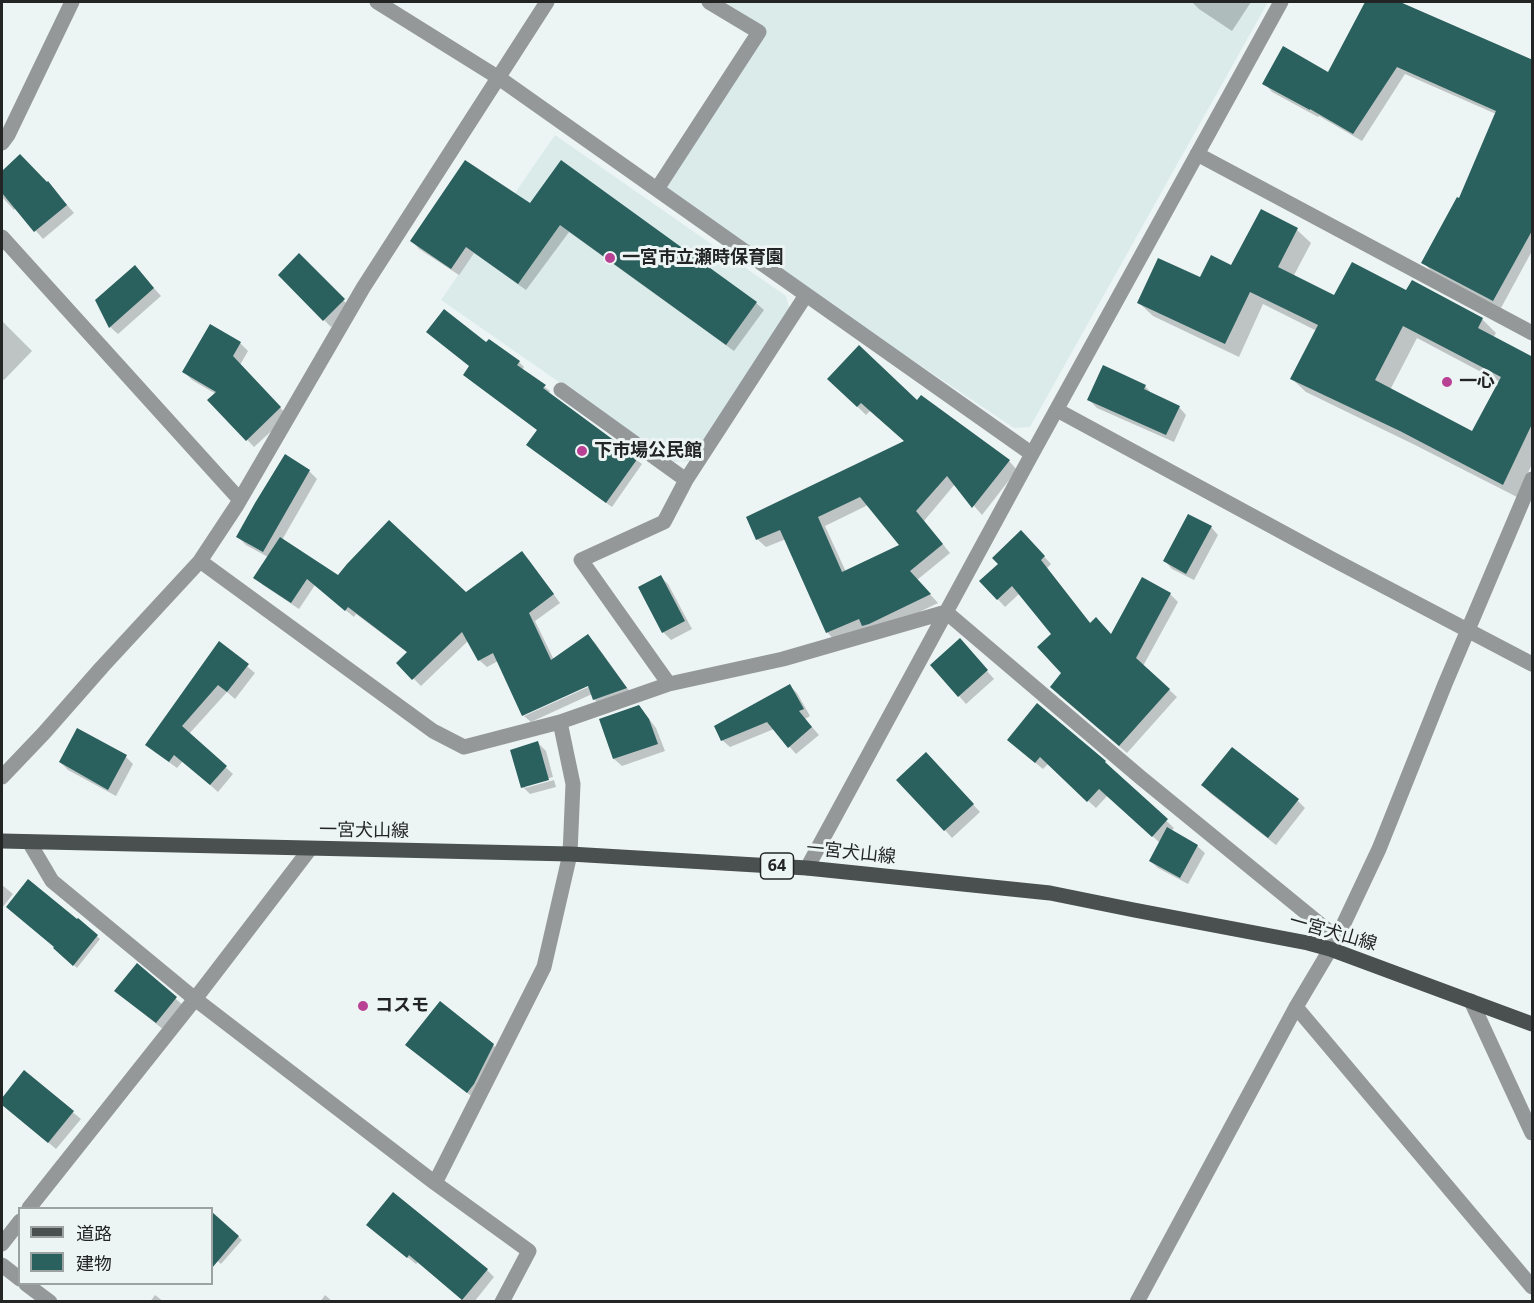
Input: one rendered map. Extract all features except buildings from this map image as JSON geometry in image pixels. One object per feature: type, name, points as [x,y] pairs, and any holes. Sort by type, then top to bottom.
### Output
[{"type":"main road","name":"一宮犬山線","points":[[2,841],[570,854],[807,868],[1050,893],[1308,943],[1334,944],[1471,1001],[1532,1021]]},
{"type":"street","points":[[2,143],[72,2]]},
{"type":"street","points":[[377,2],[499,78],[1032,454]]},
{"type":"street","points":[[2,777],[200,561],[240,500],[363,288],[547,2]]},
{"type":"street","points":[[657,189],[759,33],[709,2]]},
{"type":"street","points":[[807,868],[1281,2]]},
{"type":"street","points":[[1197,154],[1533,333]]},
{"type":"street","points":[[2,237],[240,500]]},
{"type":"street","points":[[669,684],[581,560],[664,522],[686,480],[806,295]]},
{"type":"street","points":[[561,390],[686,480]]},
{"type":"street","points":[[1057,410],[1533,664]]},
{"type":"street","points":[[1137,1302],[1296,1007],[1334,944],[1379,849],[1445,684],[1533,479]]},
{"type":"street","points":[[200,561],[433,731],[464,747],[560,722],[669,684],[783,659],[946,612]]},
{"type":"street","points":[[946,612],[1334,944]]},
{"type":"street","points":[[435,1183],[544,967],[570,854],[573,783],[560,722]]},
{"type":"street","points":[[29,842],[52,881],[195,999],[435,1183],[529,1251],[502,1302]]},
{"type":"street","points":[[31,1207],[310,849]]},
{"type":"street","points":[[1471,1001],[1533,1133]]},
{"type":"street","points":[[1296,1007],[1533,1287]]},
{"type":"street","points":[[2,1244],[18,1224]]},
{"type":"street","points":[[2,1265],[18,1277]]},
{"type":"street","points":[[27,1285],[50,1302]]},
{"type":"shaded area","points":[[709,2],[1268,2],[1030,427],[1014,428],[657,189],[759,33]]},
{"type":"shaded area","points":[[555,135],[786,296],[789,308],[690,461],[674,462],[441,300]]},
{"type":"place","name":"一宮市立瀬時保育園","points":[[610,258]]},
{"type":"place","name":"一心","points":[[1447,382]]},
{"type":"place","name":"下市場公民館","points":[[582,451]]},
{"type":"place","name":"コスモ","points":[[363,1006]]}]
